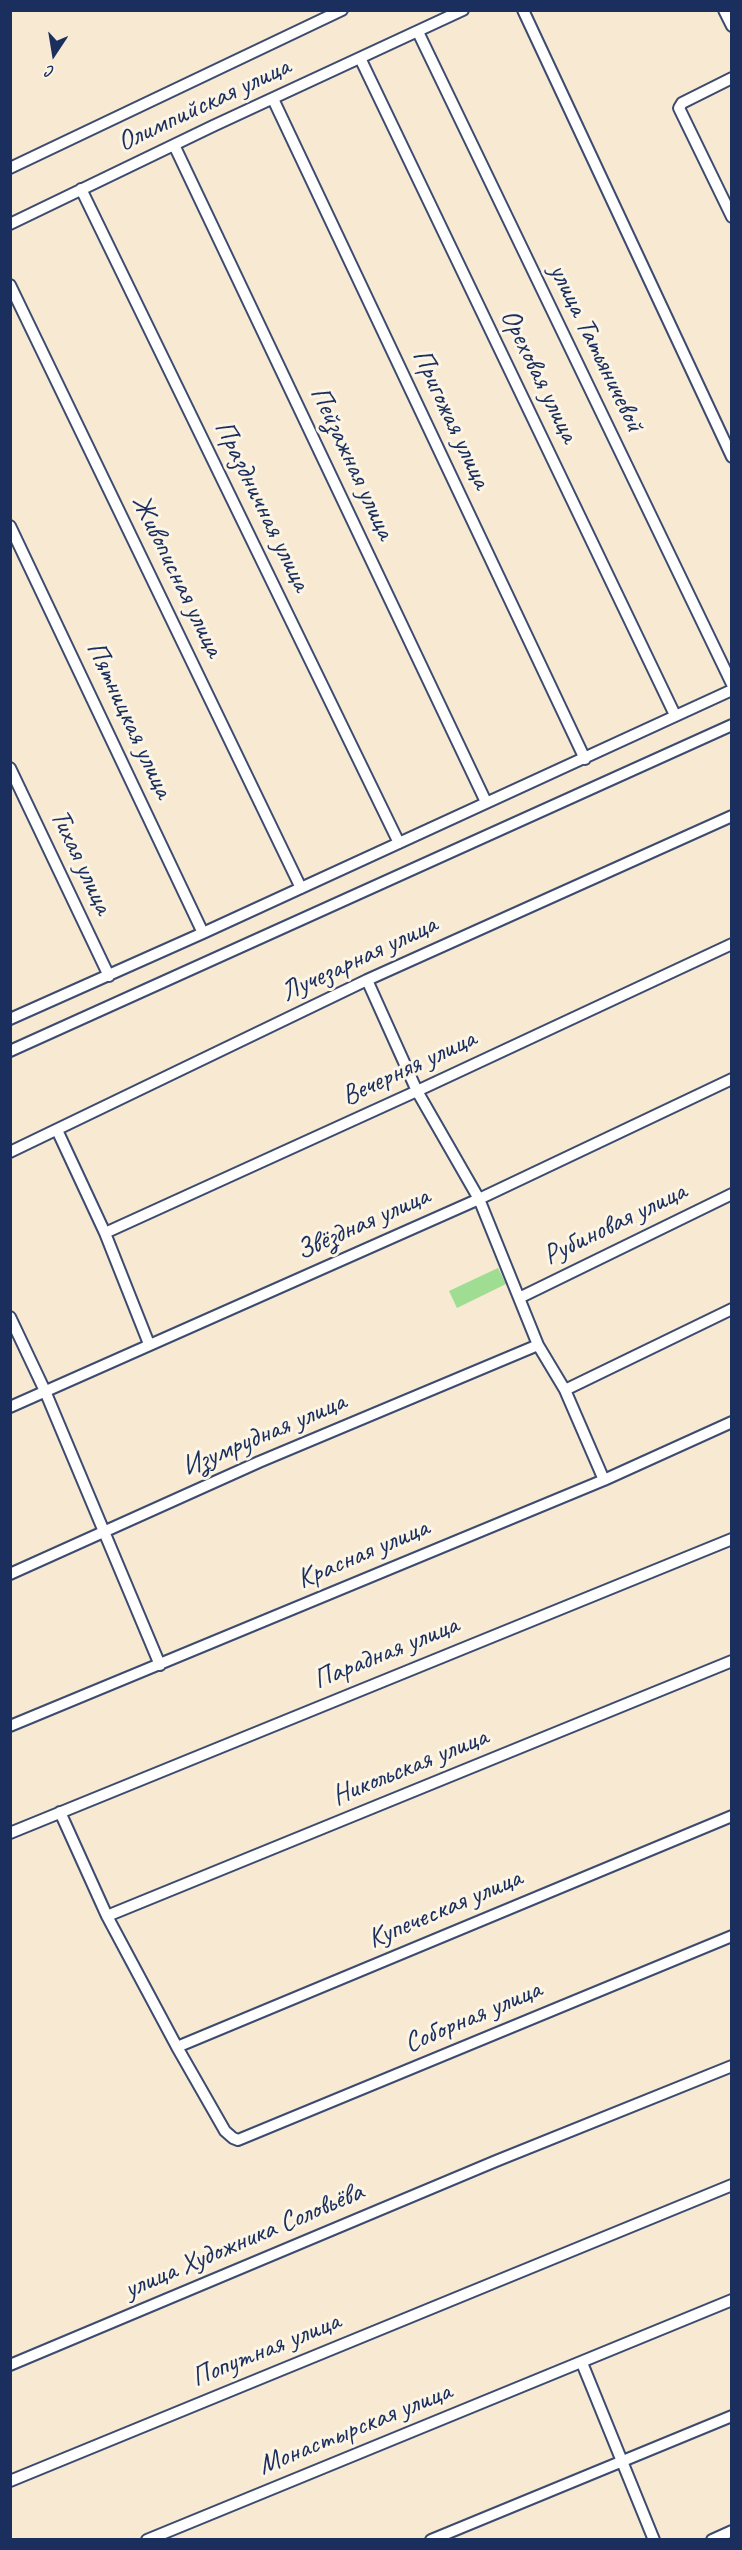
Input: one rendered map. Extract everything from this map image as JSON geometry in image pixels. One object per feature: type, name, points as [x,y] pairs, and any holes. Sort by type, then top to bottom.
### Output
[{"type":"street","name":"Олимпийская улица","points":[[10,168],[342,10]]},
{"type":"street","name":"Олимпийская улица","points":[[10,224],[463,10]]},
{"type":"street","points":[[523,10],[732,457]]},
{"type":"street","points":[[724,10],[732,26]]},
{"type":"street","name":"улица Татьяничевой","points":[[418,32],[732,684]]},
{"type":"street","name":"Ореховая улица","points":[[360,58],[675,715]]},
{"type":"street","points":[[732,78],[682,103],[679,108],[732,217]]},
{"type":"street","name":"Пригожая улица","points":[[273,99],[585,759]]},
{"type":"street","name":"Пейзажная улица","points":[[174,145],[486,802]]},
{"type":"street","name":"Праздничная улица","points":[[81,189],[399,843]]},
{"type":"street","name":"Живописная улица","points":[[10,285],[301,888]]},
{"type":"street","name":"Пятницкая улица","points":[[10,526],[203,933]]},
{"type":"street","points":[[10,1019],[109,976],[732,690]]},
{"type":"street","points":[[10,1051],[732,725]]},
{"type":"street","name":"Тихая улица","points":[[10,768],[109,976]]},
{"type":"street","name":"Лучезарная улица","points":[[10,1152],[367,980],[732,816]]},
{"type":"street","name":"Вечерняя улица","points":[[105,1233],[732,944]]},
{"type":"street","points":[[367,980],[417,1091],[479,1199],[538,1345],[565,1390],[604,1480]]},
{"type":"street","name":"Звёздная улица","points":[[10,1407],[479,1199],[732,1079]]},
{"type":"street","points":[[57,1130],[105,1233],[149,1344]]},
{"type":"street","name":"Рубиновая улица","points":[[519,1298],[732,1194]]},
{"type":"street","points":[[565,1390],[732,1309]]},
{"type":"street","points":[[10,1317],[45,1391],[160,1665]]},
{"type":"street","name":"Изумрудная улица","points":[[10,1574],[259,1462],[538,1345]]},
{"type":"street","name":"Красная улица","points":[[10,1726],[604,1480],[732,1422]]},
{"type":"street","name":"Парадная улица","points":[[10,1833],[732,1539]]},
{"type":"street","name":"Никольская улица","points":[[107,1916],[732,1661]]},
{"type":"street","points":[[60,1812],[107,1916],[177,2047]]},
{"type":"street","name":"Купеческая улица","points":[[177,2047],[732,1816]]},
{"type":"street","name":"Соборная улица","points":[[177,2047],[225,2131],[233,2139],[244,2138],[732,1936]]},
{"type":"street","name":"улица Художника Соловьёва","points":[[10,2365],[496,2161],[732,2066]]},
{"type":"street","name":"Попутная улица","points":[[10,2481],[732,2185]]},
{"type":"street","name":"Монастырская улица","points":[[147,2540],[732,2300]]},
{"type":"street","points":[[582,2362],[625,2460],[654,2540]]},
{"type":"street","points":[[431,2540],[732,2416]]},
{"type":"street","points":[[712,2540],[732,2531]]},
{"type":"green space","points":[[498,1268],[506,1284],[457,1308],[449,1291]]}]
